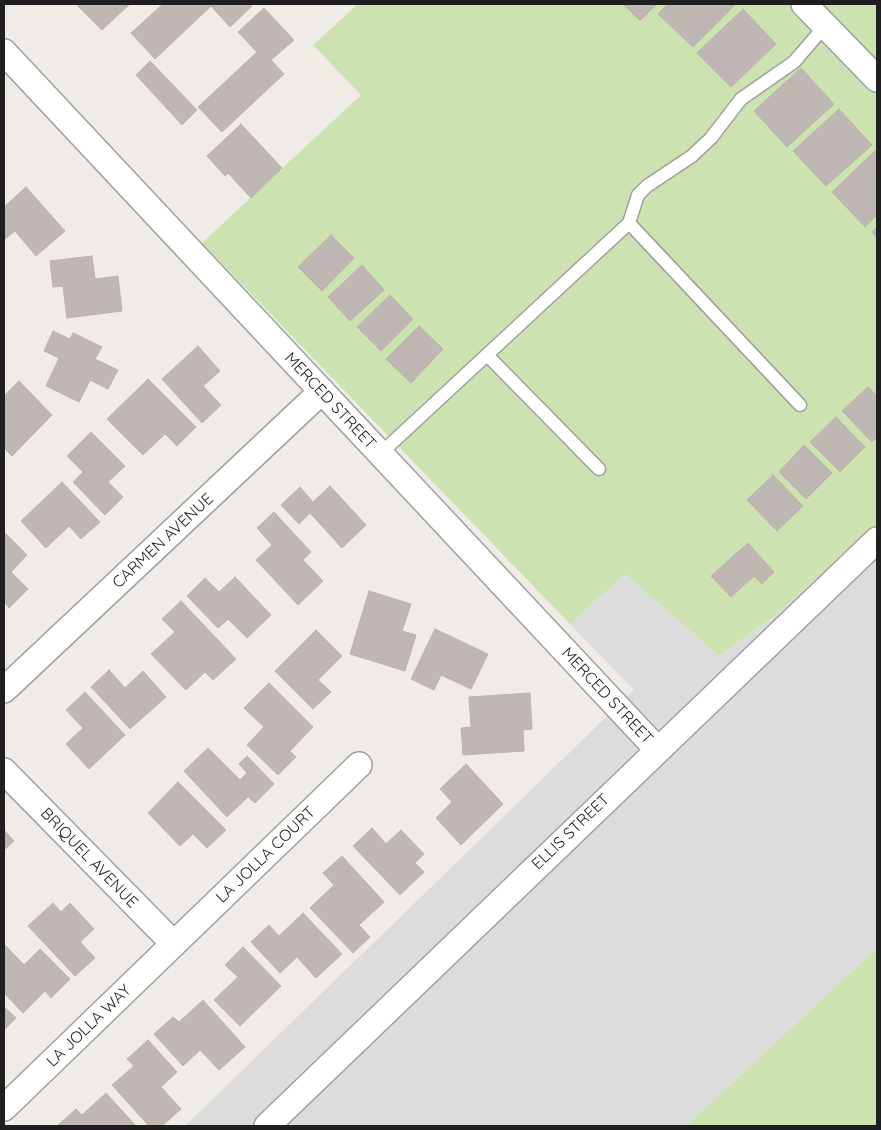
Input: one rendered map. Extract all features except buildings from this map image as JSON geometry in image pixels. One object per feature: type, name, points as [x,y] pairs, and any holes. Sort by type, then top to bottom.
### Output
[{"type":"street","points":[[804,4],[877,79]]},
{"type":"street","name":"MERCED STREET","points":[[4,52],[657,749]]},
{"type":"street","name":"CARMEN AVENUE","points":[[4,690],[322,391]]},
{"type":"street","name":"ELLIS STREET","points":[[267,1126],[657,749],[877,540]]},
{"type":"street","name":"LA JOLLA COURT","points":[[174,944],[359,765]]},
{"type":"street","name":"BRIQUEL AVENUE","points":[[4,771],[174,944]]},
{"type":"street","name":"LA JOLLA WAY","points":[[4,1108],[174,944]]},
{"type":"lane","points":[[380,454],[488,356],[629,223],[638,196],[647,186],[692,156],[711,138],[741,99],[794,62],[826,26]]},
{"type":"lane","points":[[629,223],[800,405]]},
{"type":"lane","points":[[488,356],[599,469]]},
{"type":"shaded area","points":[[877,525],[877,948],[686,1126],[185,1126],[634,690],[570,624],[625,574],[719,656],[778,613]]},
{"type":"green space","points":[[358,4],[877,4],[877,525],[778,613],[719,656],[625,574],[570,624],[202,243],[361,95],[313,45]]},
{"type":"green space","points":[[877,948],[877,1126],[686,1126]]}]
